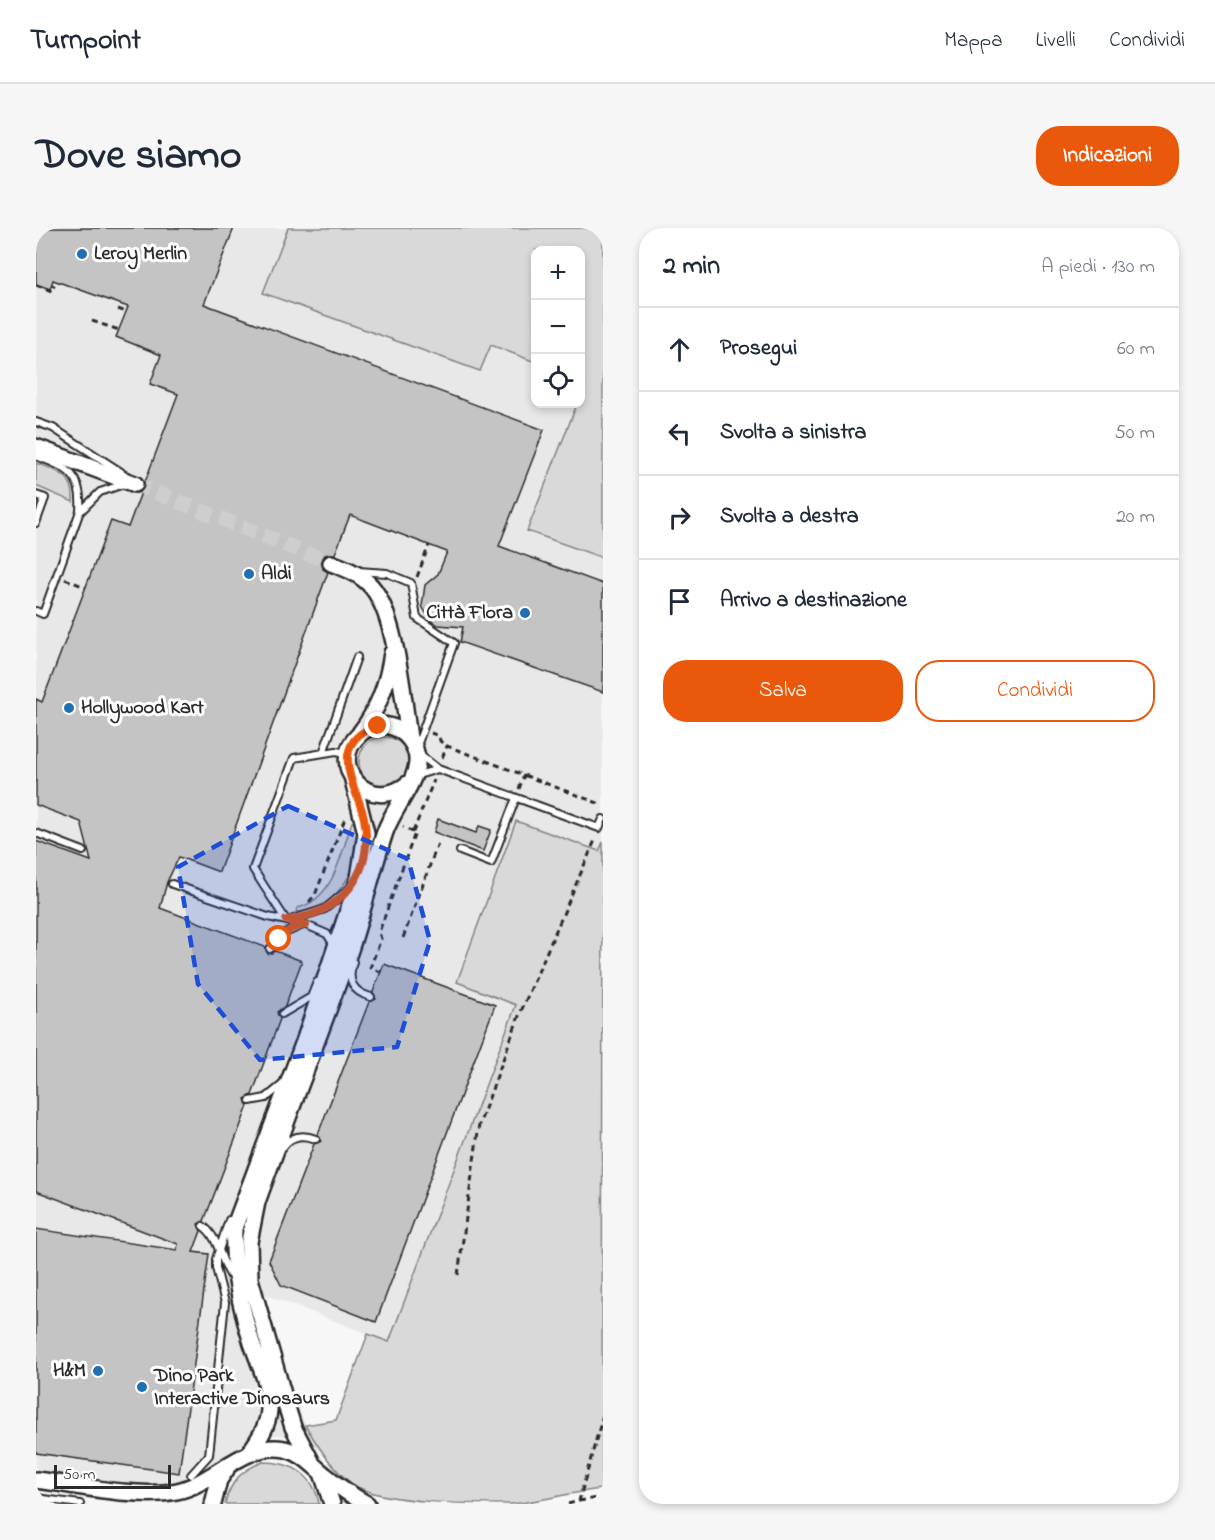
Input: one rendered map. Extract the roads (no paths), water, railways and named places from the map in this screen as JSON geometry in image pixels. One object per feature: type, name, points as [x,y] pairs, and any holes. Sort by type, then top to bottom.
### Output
[{"type":"street","points":[[36,447],[135,484]]},
{"type":"street","points":[[331,563],[368,582],[382,601],[417,762],[411,780],[385,830],[362,911],[257,1202],[249,1242],[250,1279],[293,1427],[310,1461],[322,1473],[367,1504]]},
{"type":"street","points":[[250,1452],[265,1428],[269,1407],[268,1392],[249,1332],[238,1286],[233,1253],[234,1228],[327,975],[359,878],[366,833],[349,768],[349,753],[381,695],[390,670],[393,644]]},
{"type":"street","points":[[358,736],[367,729],[390,726],[412,744]]},
{"type":"street","points":[[352,777],[368,792],[379,795],[390,794],[411,780]]},
{"type":"street","points":[[36,1480],[145,1494],[175,1491],[197,1485],[250,1452],[282,1448],[310,1461]]},
{"type":"street","points":[[213,1504],[219,1480],[235,1461]]},
{"type":"street","points":[[322,1473],[332,1504]]},
{"type":"street","points":[[145,1494],[170,1504]]},
{"type":"lane","points":[[36,422],[53,428],[135,484]]},
{"type":"lane","points":[[36,456],[64,467],[72,473],[78,486],[80,511],[43,614],[36,611]]},
{"type":"lane","points":[[80,511],[100,492],[120,484],[135,484]]},
{"type":"lane","points":[[36,495],[45,498],[36,523]]},
{"type":"lane","points":[[348,570],[387,573],[406,580],[413,586],[413,606],[417,618],[422,624],[453,640],[454,646],[424,730],[412,744],[436,773]]},
{"type":"lane","points":[[323,753],[357,657]]},
{"type":"lane","points":[[286,920],[253,869],[294,758],[336,751],[349,753]]},
{"type":"lane","points":[[411,780],[436,773],[516,798],[599,828],[603,819]]},
{"type":"lane","points":[[460,851],[491,863],[516,798]]},
{"type":"lane","points":[[36,833],[83,851]]},
{"type":"lane","points":[[286,920],[325,909],[359,878]]},
{"type":"lane","points":[[172,884],[244,909],[306,925],[327,934],[334,944],[335,952]]},
{"type":"lane","points":[[362,911],[363,932],[352,965],[350,980],[358,993],[371,997]]},
{"type":"lane","points":[[270,949],[291,929],[306,925]]},
{"type":"lane","points":[[282,1014],[311,997],[317,981],[327,975]]},
{"type":"lane","points":[[250,1101],[266,1098],[279,1088],[297,1048],[304,1039]]},
{"type":"lane","points":[[257,1202],[276,1160],[287,1143],[300,1136],[316,1139]]},
{"type":"lane","points":[[192,1475],[209,1455],[225,1303],[216,1268],[218,1248],[252,1164],[263,1148]]},
{"type":"lane","points":[[202,1226],[213,1236],[223,1266],[238,1286],[225,1303]]},
{"type":"lane","points":[[36,1498],[80,1504]]},
{"type":"tunnel","points":[[135,484],[331,563]]},
{"type":"place","name":"Leroy Merlin","points":[[82,254]]},
{"type":"place","name":"Aldi","points":[[249,574]]},
{"type":"place","name":"Città Flora","points":[[525,613]]},
{"type":"place","name":"Hollywood Kart","points":[[69,708]]},
{"type":"place","name":"H&M","points":[[98,1371]]},
{"type":"place","name":"Dino Park Interactive Dinosaurs","points":[[142,1387]]}]
